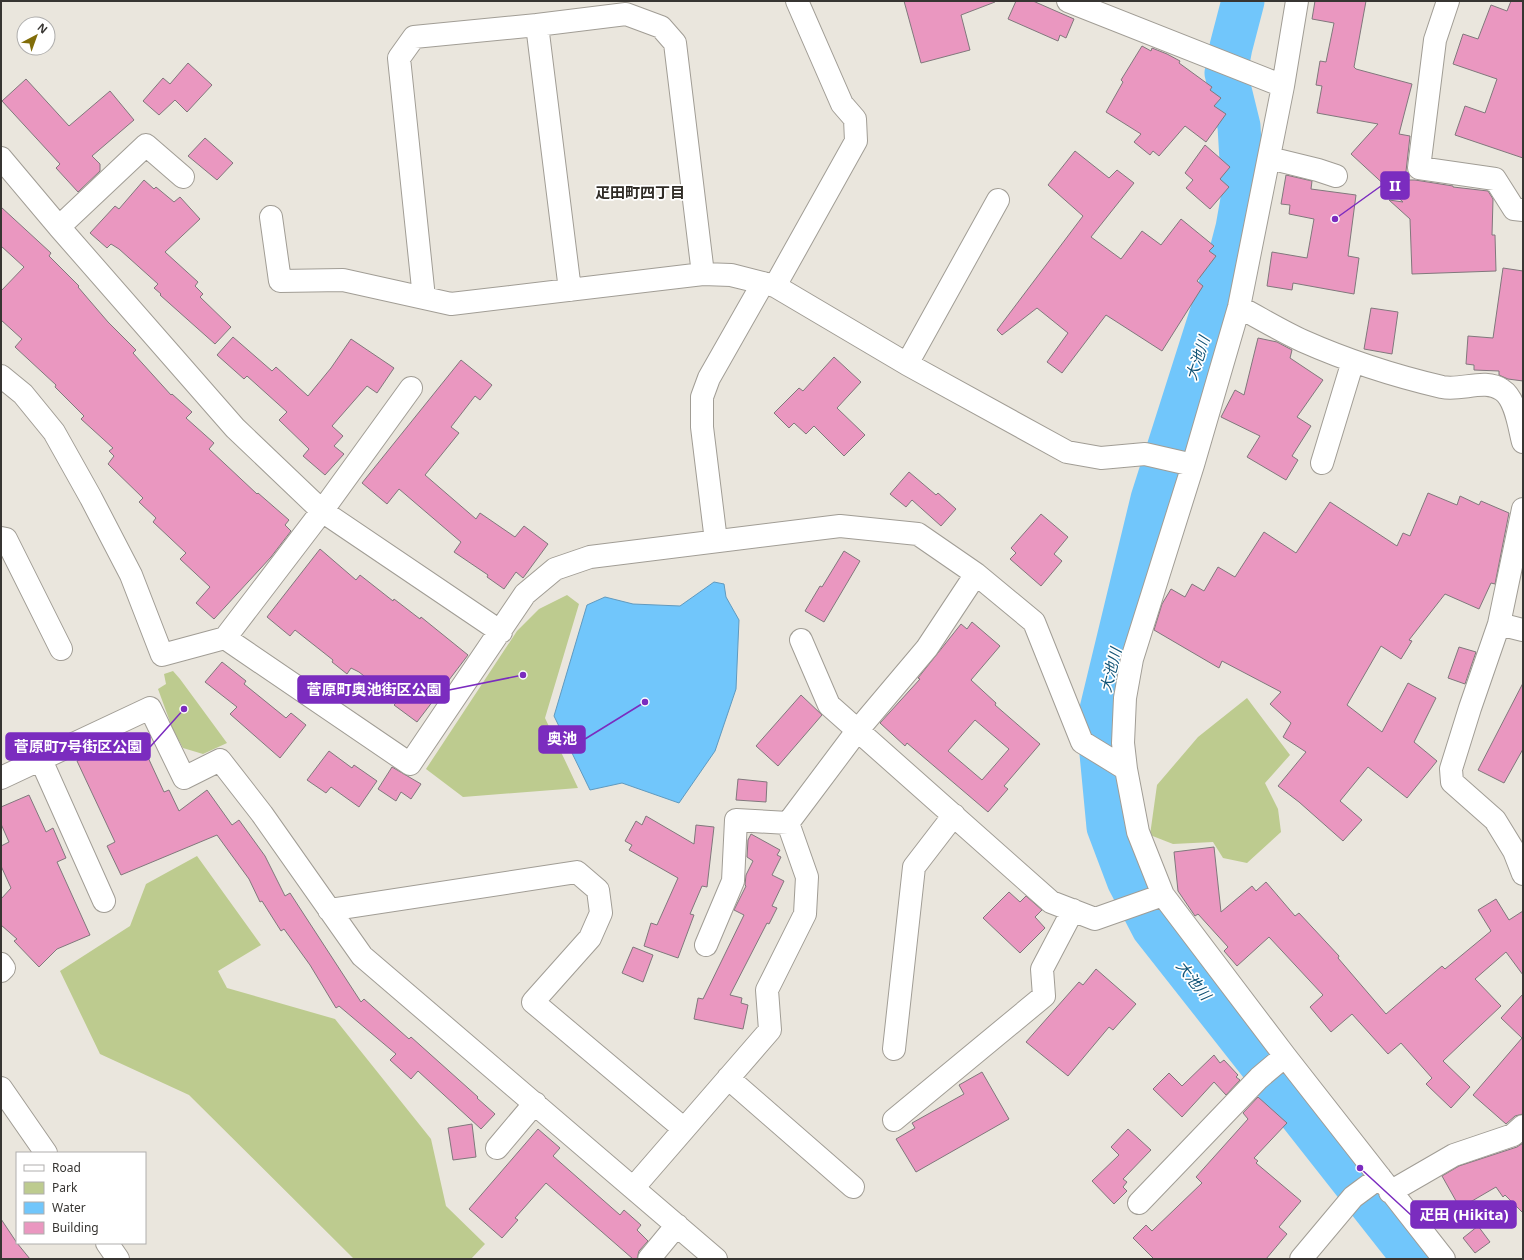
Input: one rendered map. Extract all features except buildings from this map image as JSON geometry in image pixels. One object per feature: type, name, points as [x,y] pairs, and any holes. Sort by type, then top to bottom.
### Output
[{"type":"street","points":[[716,542],[702,427],[702,397],[709,378],[769,285],[856,141],[855,119],[842,104],[797,1]]},
{"type":"street","points":[[1068,1],[1283,86]]},
{"type":"street","points":[[1297,1],[1283,86],[1239,307],[1184,463],[1132,659],[1125,698],[1123,743],[1120,765],[1138,832],[1163,895],[1282,1059],[1381,1184],[1444,1259]]},
{"type":"street","points":[[1448,1],[1435,40],[1419,168],[1496,179],[1514,209],[1523,210]]},
{"type":"street","points":[[424,298],[399,58],[414,37],[537,25],[626,14],[661,27],[675,43],[703,274]]},
{"type":"street","points":[[537,25],[570,290]]},
{"type":"street","points":[[59,227],[146,145],[183,177]]},
{"type":"street","points":[[1,158],[59,227],[235,428],[322,511],[501,632]]},
{"type":"street","points":[[1269,158],[1336,176]]},
{"type":"street","points":[[907,364],[998,200]]},
{"type":"street","points":[[271,217],[280,281],[343,280],[451,304],[703,274],[731,275],[769,285],[907,364],[1067,452],[1101,458],[1145,454],[1184,463]]},
{"type":"street","points":[[1239,307],[1303,341],[1353,361],[1409,379],[1446,388],[1492,384],[1503,390],[1510,399],[1523,442]]},
{"type":"street","points":[[1322,463],[1353,361]]},
{"type":"street","points":[[1,376],[24,394],[54,432],[91,498],[131,575],[162,655],[225,638],[322,511],[411,388]]},
{"type":"street","points":[[1523,509],[1499,624],[1451,769],[1452,782],[1495,820],[1518,846],[1523,874]]},
{"type":"street","points":[[225,638],[410,764],[501,632],[525,594],[555,569],[590,557],[840,526],[918,534],[976,574],[1034,622],[1082,742],[1120,765]]},
{"type":"street","points":[[1,538],[6,539],[61,649]]},
{"type":"street","points":[[788,823],[858,731],[928,648],[976,574]]},
{"type":"street","points":[[1499,624],[1523,630]]},
{"type":"street","points":[[801,640],[829,705],[1051,902],[1095,919],[1163,895]]},
{"type":"street","points":[[1,778],[150,708],[184,778],[220,760],[262,814],[362,956],[634,1187],[716,1259]]},
{"type":"street","points":[[41,760],[104,901]]},
{"type":"street","points":[[894,1049],[914,867],[954,815]]},
{"type":"street","points":[[706,945],[733,881],[736,820],[788,823]]},
{"type":"street","points":[[634,1187],[770,1030],[767,990],[805,914],[808,877],[788,823]]},
{"type":"street","points":[[329,910],[577,872],[598,890],[601,913],[590,938],[533,1002],[684,1129]]},
{"type":"street","points":[[894,1120],[1044,996],[1042,969],[1073,910]]},
{"type":"street","points":[[1,964],[4,968],[1,971]]},
{"type":"street","points":[[1139,1203],[1259,1078],[1282,1059]]},
{"type":"street","points":[[728,1078],[853,1186]]},
{"type":"street","points":[[1,1088],[45,1152]]},
{"type":"street","points":[[497,1148],[535,1103]]},
{"type":"street","points":[[1301,1259],[1353,1197],[1381,1184],[1454,1155],[1513,1135],[1523,1126]]},
{"type":"street","points":[[649,1259],[677,1226]]},
{"type":"street","points":[[108,1244],[118,1259]]},
{"type":"green space","points":[[567,595],[579,604],[545,718],[578,788],[463,797],[426,769],[517,631],[539,609]]},
{"type":"green space","points":[[173,671],[227,743],[203,754],[183,748],[173,730],[158,689],[166,684],[164,674]]},
{"type":"green space","points":[[1247,698],[1290,755],[1265,783],[1278,809],[1281,832],[1247,863],[1223,858],[1213,842],[1173,844],[1150,835],[1157,785],[1198,737]]},
{"type":"green space","points":[[197,856],[261,945],[218,971],[227,988],[335,1019],[431,1139],[446,1206],[485,1244],[471,1259],[354,1259],[189,1095],[100,1054],[60,971],[130,926],[146,884]]},
{"type":"water","points":[[714,582],[724,584],[726,597],[739,620],[736,689],[715,751],[679,803],[622,783],[590,790],[554,716],[587,605],[605,597],[633,604],[680,606]]},
{"type":"waterway","name":"大池川","points":[[1243,1],[1226,73],[1239,126],[1243,194],[1231,251],[1152,499],[1098,722],[1108,827],[1128,880],[1153,928],[1414,1259]]},
{"type":"place","name":"II","points":[[1335,219]]},
{"type":"place","name":"菅原町奥池街区公園","points":[[523,675]]},
{"type":"place","name":"奥池","points":[[645,702]]},
{"type":"place","name":"菅原町7号街区公園","points":[[184,709]]},
{"type":"place","name":"疋田 (Hikita)","points":[[1360,1168]]},
{"type":"district","name":"疋田町四丁目","points":[[640,192]]}]
